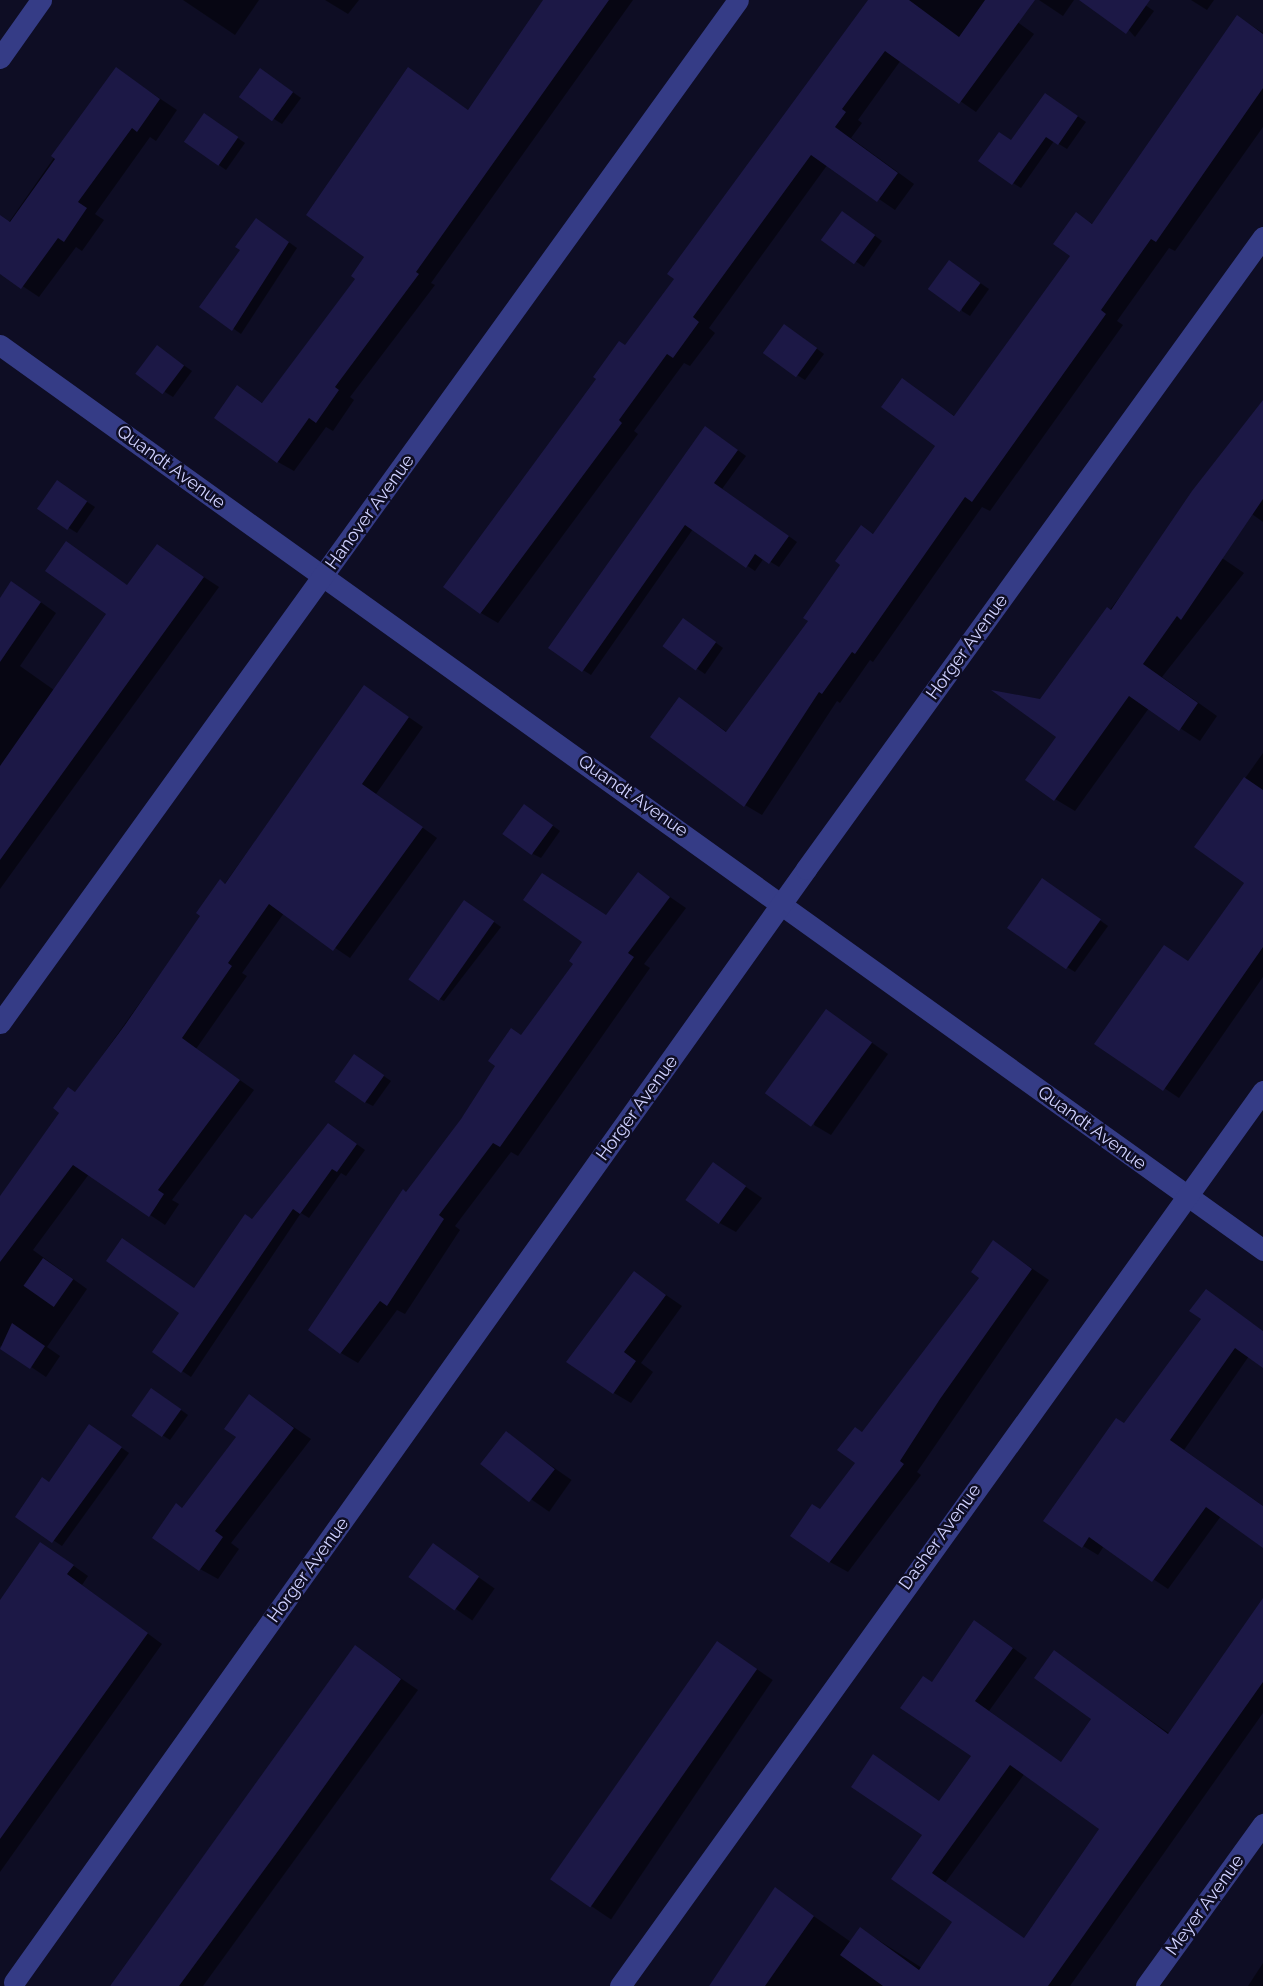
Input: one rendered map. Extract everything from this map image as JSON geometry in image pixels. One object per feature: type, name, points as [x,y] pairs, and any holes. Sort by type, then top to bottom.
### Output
[{"type":"street","points":[[0,58],[41,0]]},
{"type":"street","name":"Hanover Avenue","points":[[0,1023],[738,0]]},
{"type":"street","name":"Horger Avenue","points":[[11,1980],[782,903],[1263,237]]},
{"type":"street","name":"Quandt Avenue","points":[[0,345],[1263,1250]]},
{"type":"street","name":"Dasher Avenue","points":[[620,1986],[1185,1194],[1263,1091]]},
{"type":"street","name":"Meyer Avenue","points":[[1146,1986],[1263,1824]]},
{"type":"building","points":[[543,0],[609,0],[416,272],[419,274],[335,387],[339,390],[316,423],[309,418],[277,463],[214,418],[237,385],[262,403],[355,279],[351,276],[364,257],[306,215],[408,67],[468,110]]},
{"type":"building","points":[[868,0],[909,0],[959,37],[985,0],[1035,0],[959,104],[885,51],[842,109],[846,112],[835,127],[898,173],[877,202],[811,155],[693,317],[699,322],[673,358],[667,354],[619,420],[622,423],[480,614],[443,587],[596,379],[593,377],[619,341],[625,345],[674,279],[667,274]]},
{"type":"building","points":[[1079,0],[1150,0],[1126,34]]},
{"type":"building","points":[[1237,15],[1263,34],[1263,88],[1156,242],[1151,239],[1101,310],[1106,314],[972,502],[965,497],[855,654],[852,652],[822,694],[819,692],[744,807],[650,737],[679,697],[726,732],[808,621],[803,618],[840,565],[835,561],[861,525],[873,534],[935,446],[881,407],[902,378],[954,416],[1070,256],[1053,244],[1076,212],[1092,224]]},
{"type":"building","points":[[116,67],[160,99],[137,132],[132,128],[78,202],[87,208],[64,242],[58,238],[21,289],[0,274],[0,215],[10,222],[55,159],[51,156]]},
{"type":"building","points":[[260,68],[293,92],[272,121],[239,97]]},
{"type":"building","points":[[1045,93],[1078,116],[1058,145],[1046,137],[1012,185],[978,161],[999,132],[1011,140]]},
{"type":"building","points":[[204,113],[238,137],[218,166],[184,142]]},
{"type":"building","points":[[842,211],[875,235],[854,264],[821,240]]},
{"type":"building","points":[[256,218],[289,242],[232,331],[199,307],[240,250],[235,247]]},
{"type":"building","points":[[949,260],[981,283],[959,312],[928,289]]},
{"type":"building","points":[[784,324],[817,348],[796,377],[763,353]]},
{"type":"building","points":[[157,345],[184,365],[162,394],[135,374]]},
{"type":"building","points":[[1263,400],[1263,499],[1181,620],[1177,616],[1143,664],[1198,703],[1179,731],[1129,696],[1054,801],[1025,780],[1056,737],[991,690],[1040,699],[1107,607],[1111,610],[1192,491]]},
{"type":"building","points":[[705,426],[738,450],[714,483],[789,536],[769,564],[755,554],[746,568],[685,525],[582,672],[548,648]]},
{"type":"building","points":[[57,480],[87,501],[67,530],[37,509]]},
{"type":"building","points":[[66,541],[127,585],[157,544],[204,577],[0,860],[0,766],[106,614],[45,571]]},
{"type":"building","points":[[11,581],[41,602],[0,662],[0,598]]},
{"type":"building","points":[[683,618],[716,642],[696,670],[662,646]]},
{"type":"building","points":[[364,685],[409,717],[362,784],[423,827],[333,951],[269,904],[228,963],[232,966],[182,1038],[240,1080],[158,1190],[164,1194],[149,1217],[73,1165],[0,1262],[0,1196],[59,1113],[53,1108],[68,1087],[75,1092],[125,1025],[200,916],[196,913],[220,879],[225,884]]},
{"type":"building","points":[[1244,777],[1263,790],[1263,947],[1163,1091],[1094,1044],[1164,945],[1188,961],[1244,883],[1194,847]]},
{"type":"building","points":[[524,804],[553,825],[531,855],[502,834]]},
{"type":"building","points":[[638,872],[670,897],[628,953],[634,957],[500,1147],[493,1143],[439,1215],[444,1219],[387,1306],[380,1301],[340,1354],[308,1330],[403,1189],[406,1192],[461,1119],[495,1066],[488,1061],[511,1028],[521,1035],[573,964],[569,961],[582,942],[523,900],[542,873],[606,915]]},
{"type":"building","points":[[1042,878],[1101,919],[1066,969],[1007,928]]},
{"type":"building","points":[[464,900],[494,921],[439,1001],[408,979]]},
{"type":"building","points":[[826,1009],[872,1043],[811,1127],[765,1093]]},
{"type":"building","points":[[354,1054],[384,1075],[365,1103],[334,1082]]},
{"type":"building","points":[[328,1123],[357,1144],[337,1172],[332,1169],[300,1214],[293,1209],[181,1373],[152,1352],[179,1313],[106,1261],[122,1238],[194,1288],[245,1214],[252,1219]]},
{"type":"building","points":[[713,1162],[746,1186],[719,1224],[685,1200]]},
{"type":"building","points":[[993,1240],[1032,1269],[940,1399],[900,1461],[904,1464],[829,1563],[790,1536],[812,1504],[820,1509],[855,1463],[837,1450],[855,1427],[862,1432],[979,1278],[971,1272]]},
{"type":"building","points":[[43,1258],[73,1279],[54,1307],[23,1286]]},
{"type":"building","points":[[634,1271],[666,1295],[624,1352],[636,1361],[613,1394],[566,1362]]},
{"type":"building","points":[[1206,1289],[1263,1331],[1263,1368],[1235,1348],[1170,1440],[1263,1506],[1263,1548],[1206,1507],[1152,1582],[1089,1537],[1082,1548],[1043,1521],[1116,1418],[1124,1423],[1201,1319],[1189,1311]]},
{"type":"building","points":[[12,1323],[45,1346],[30,1369],[0,1349]]},
{"type":"building","points":[[151,1388],[181,1409],[162,1437],[131,1416]]},
{"type":"building","points":[[249,1394],[294,1428],[215,1531],[223,1537],[199,1571],[152,1538],[176,1503],[182,1508],[236,1437],[224,1429]]},
{"type":"building","points":[[89,1424],[122,1447],[52,1543],[15,1517],[42,1477],[49,1482]]},
{"type":"building","points":[[506,1431],[555,1469],[529,1502],[480,1464]]},
{"type":"building","points":[[40,1542],[74,1565],[67,1574],[148,1633],[0,1839],[0,1600]]},
{"type":"building","points":[[433,1543],[479,1577],[454,1610],[408,1577]]},
{"type":"building","points":[[1263,1598],[1263,1682],[1048,1986],[883,1986],[840,1955],[860,1927],[919,1970],[952,1922],[891,1879],[922,1835],[851,1787],[873,1754],[939,1801],[971,1756],[900,1708],[923,1676],[932,1682],[974,1620],[1013,1648],[975,1701],[1061,1762],[1091,1719],[1034,1678],[1054,1650],[1168,1734]],"holes":[[[1010,1765],[1099,1829],[1024,1938],[932,1873]]]},
{"type":"building","points":[[717,1641],[757,1669],[590,1907],[550,1879]]},
{"type":"building","points":[[355,1645],[401,1679],[281,1847],[179,1986],[110,1986]]},
{"type":"building","points":[[775,1887],[814,1916],[765,1986],[709,1986]]}]
